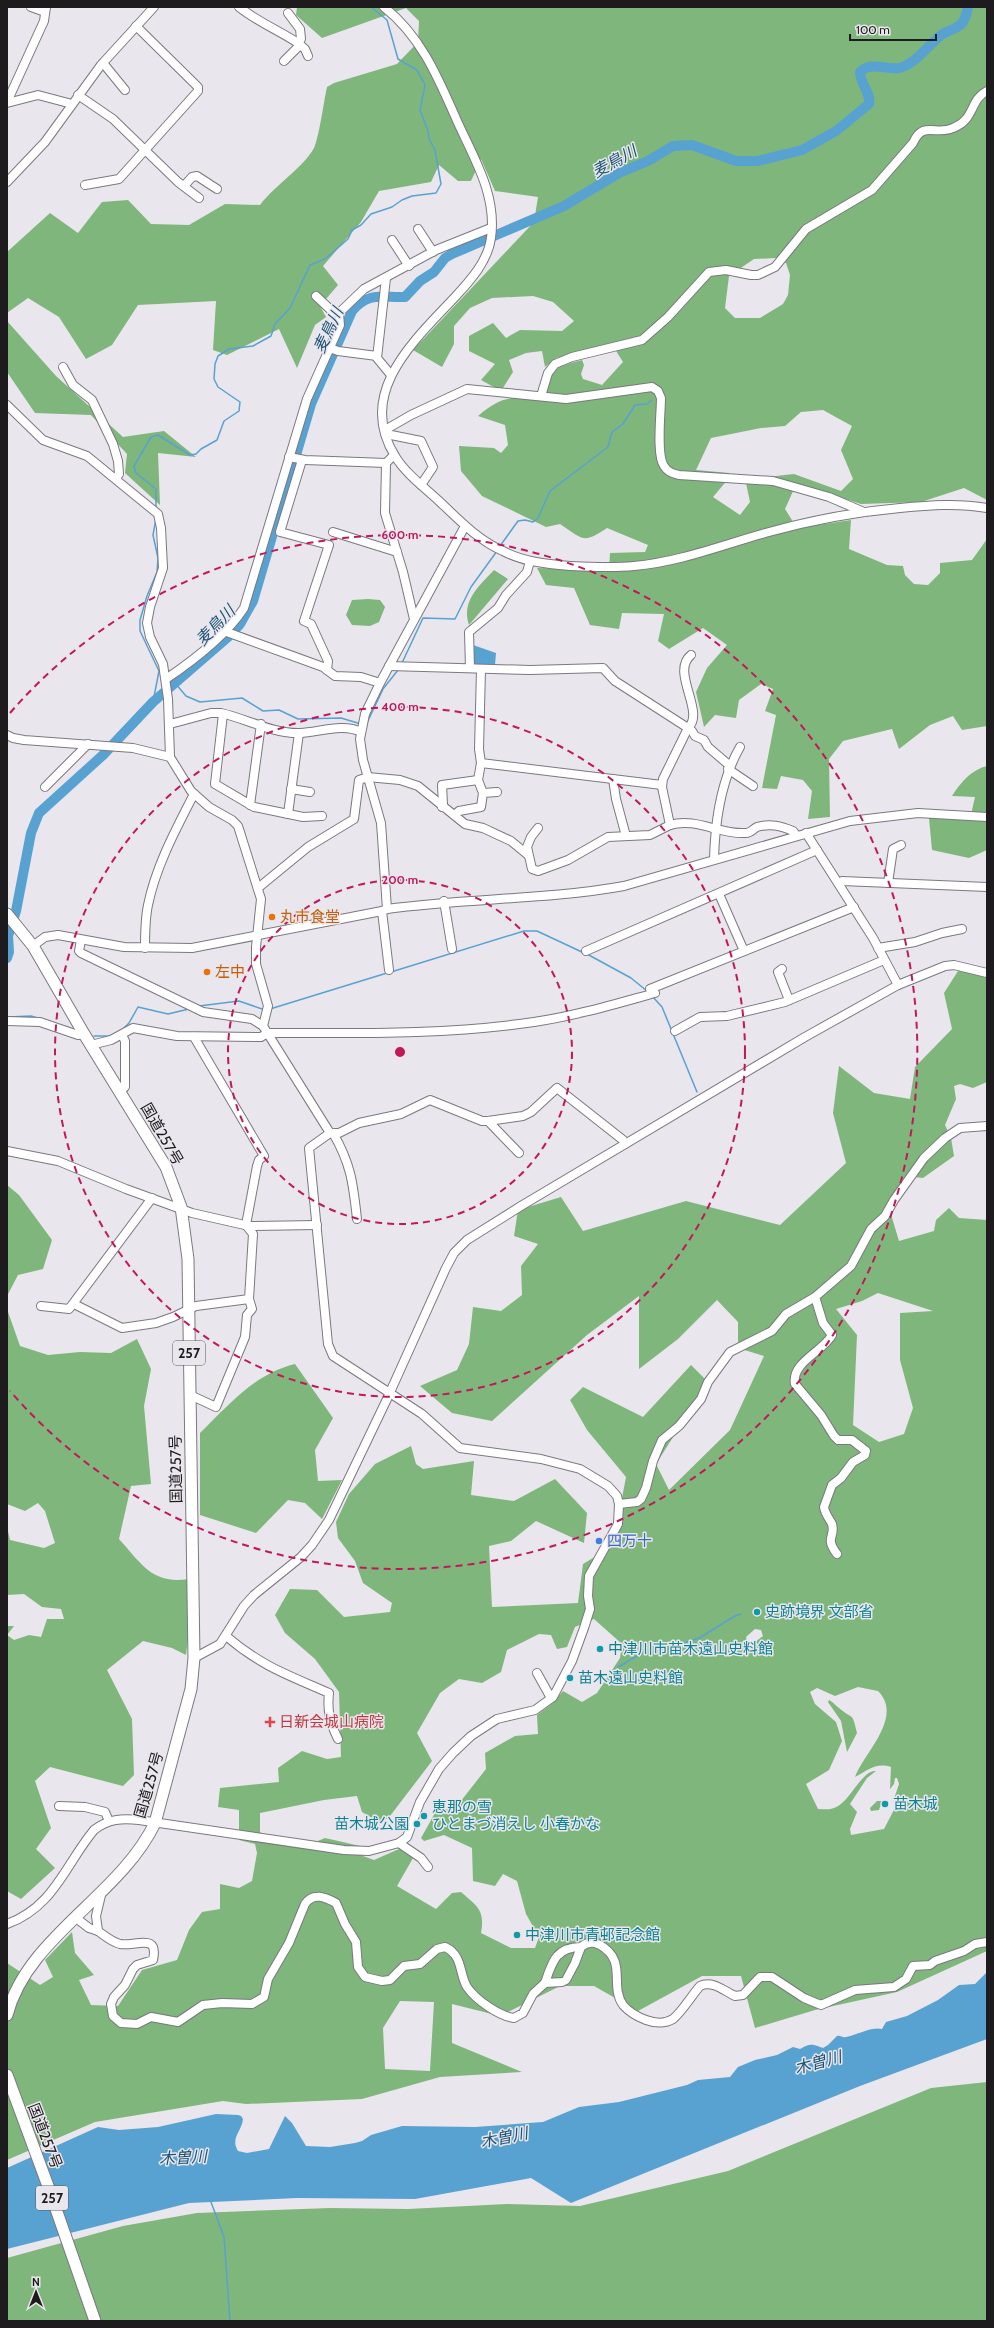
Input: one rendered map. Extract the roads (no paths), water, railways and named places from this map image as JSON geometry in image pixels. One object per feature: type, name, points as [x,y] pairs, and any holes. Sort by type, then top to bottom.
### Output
[{"type":"highway","name":"国道257号","points":[[7,2015],[12,1998],[27,1970],[137,1855],[155,1823],[191,1689],[194,1658],[187,1238],[181,1208],[166,1167],[84,1034],[33,946],[11,918]]},
{"type":"highway","name":"国道257号","points":[[7,2075],[48,2186],[95,2321]]},
{"type":"street","points":[[7,102],[38,36],[45,10],[31,7]]},
{"type":"street","points":[[7,182],[48,138],[78,95],[103,63],[154,7]]},
{"type":"street","points":[[240,7],[254,19],[274,27],[298,43],[305,49],[308,56]]},
{"type":"street","points":[[384,7],[410,31],[435,72],[485,181],[492,210],[491,240],[481,265],[458,294],[410,346],[391,375],[384,399],[386,432],[394,455],[421,485],[465,526],[494,547],[530,561],[552,564],[608,567],[646,565],[771,531],[864,512],[940,504],[987,508]]},
{"type":"street","points":[[284,60],[298,47],[298,43],[301,39],[300,29],[288,14]]},
{"type":"street","points":[[85,185],[119,179],[198,91],[198,86],[136,26]]},
{"type":"street","points":[[103,63],[125,90]]},
{"type":"street","points":[[541,396],[548,372],[555,364],[606,348],[642,340],[668,317],[709,272],[726,270],[751,276],[758,275],[775,267],[806,229],[872,190],[913,143],[917,134],[926,129],[952,129],[962,123],[968,118],[977,98],[987,91]]},
{"type":"street","points":[[7,102],[38,95],[72,104]]},
{"type":"street","points":[[78,95],[113,119],[184,186],[199,198]]},
{"type":"street","points":[[184,186],[192,177],[197,176],[217,189]]},
{"type":"street","points":[[316,296],[333,312],[339,313],[348,306],[359,292],[433,252],[492,228]]},
{"type":"street","points":[[418,229],[433,252]]},
{"type":"street","points":[[392,240],[409,266]]},
{"type":"street","points":[[386,278],[377,356],[378,362],[391,375]]},
{"type":"street","points":[[166,679],[180,670],[224,632],[240,614],[248,597],[307,399],[340,324],[339,313]]},
{"type":"street","points":[[330,348],[377,356]]},
{"type":"street","points":[[63,367],[73,385],[92,400],[102,420],[118,460],[119,474],[116,478]]},
{"type":"street","points":[[386,432],[411,415],[467,389],[566,399],[652,387],[658,391],[661,398],[661,456],[664,467],[670,472],[679,475],[773,480],[835,499],[864,512]]},
{"type":"street","points":[[7,405],[43,440],[87,456],[116,478],[158,514],[161,528],[163,568],[150,607],[147,623],[150,637],[164,664],[170,724],[170,757],[194,794],[209,807],[232,820],[238,826],[258,888],[261,911],[256,964],[267,998],[268,1011],[265,1029],[261,1037],[194,1037],[133,1028],[122,1035],[91,1045]]},
{"type":"street","points":[[386,432],[421,441],[433,467],[421,485]]},
{"type":"street","points":[[394,455],[386,464],[385,513],[397,552],[414,619]]},
{"type":"street","points":[[289,457],[302,460],[386,464]]},
{"type":"street","points":[[302,460],[280,532],[329,545],[304,621],[311,624],[328,661],[327,670]]},
{"type":"street","points":[[389,970],[384,910],[381,823],[361,748],[361,732],[368,706],[465,526]]},
{"type":"street","points":[[333,532],[397,552]]},
{"type":"street","points":[[470,668],[469,632],[498,608],[506,595],[527,572],[530,561]]},
{"type":"street","points":[[224,632],[327,670],[335,676],[361,677],[380,683]]},
{"type":"street","points":[[670,825],[662,785],[688,728],[694,719],[695,714],[688,695],[686,681],[686,662],[691,655]]},
{"type":"street","points":[[389,666],[470,668],[603,668],[615,681],[688,728],[695,736],[704,740],[708,747],[729,767],[753,786]]},
{"type":"street","points":[[454,815],[459,811],[481,807],[483,793],[478,780],[481,763],[479,749],[481,668]]},
{"type":"street","points":[[170,724],[211,713],[224,714],[284,732],[299,733],[351,727],[361,732]]},
{"type":"street","points":[[224,714],[215,784],[250,805],[303,817],[322,816]]},
{"type":"street","points":[[250,805],[261,724]]},
{"type":"street","points":[[288,814],[299,733]]},
{"type":"street","points":[[7,734],[13,738],[24,740],[133,748],[170,757]]},
{"type":"street","points":[[45,787],[88,744]]},
{"type":"street","points":[[714,859],[715,829],[729,767],[740,747]]},
{"type":"street","points":[[481,763],[662,785]]},
{"type":"street","points":[[258,888],[308,847],[354,819],[359,780],[368,777],[410,782],[424,790],[442,807],[465,824],[483,828],[511,840],[528,855]]},
{"type":"street","points":[[613,779],[616,799],[626,836]]},
{"type":"street","points":[[442,807],[444,805],[442,785],[478,780]]},
{"type":"street","points":[[291,789],[310,792]]},
{"type":"street","points":[[483,793],[497,792]]},
{"type":"street","points":[[144,948],[147,907],[152,887],[179,823],[194,794]]},
{"type":"street","points":[[33,946],[51,935],[58,934],[81,940],[124,947],[192,948],[384,910],[444,901],[606,889],[850,821],[918,813],[987,818]]},
{"type":"street","points":[[538,828],[531,837],[527,847],[532,869],[538,871],[573,858],[608,837],[655,834],[670,825],[691,823],[715,829],[746,833],[756,828],[771,824],[793,831],[796,836]]},
{"type":"street","points":[[806,833],[854,907],[898,984]]},
{"type":"street","points":[[888,884],[893,849],[901,845]]},
{"type":"street","points":[[586,951],[817,850]]},
{"type":"street","points":[[839,883],[987,887]]},
{"type":"street","points":[[719,894],[744,951]]},
{"type":"street","points":[[444,901],[452,950]]},
{"type":"street","points":[[265,1029],[361,1032],[502,1026],[566,1016],[652,991],[744,951],[854,907]]},
{"type":"street","points":[[878,948],[916,942],[942,933],[962,930]]},
{"type":"street","points":[[81,940],[79,951],[81,953],[205,1013],[252,1019],[265,1029],[346,1155],[353,1185],[357,1219]]},
{"type":"street","points":[[675,1031],[700,1017],[727,1016],[789,1000],[884,960]]},
{"type":"street","points":[[194,1658],[220,1644],[244,1606],[254,1595],[301,1557],[312,1545],[329,1520],[454,1254],[467,1240],[521,1206],[805,1037],[898,984],[945,966],[954,965],[987,973]]},
{"type":"street","points":[[782,969],[778,972],[789,1000]]},
{"type":"street","points":[[7,1021],[31,1020],[78,1035],[84,1034]]},
{"type":"street","points":[[120,1091],[125,1087],[125,1041],[122,1035]]},
{"type":"street","points":[[190,1395],[216,1407],[245,1337],[247,1315],[252,1309],[249,1299],[253,1234],[246,1225],[257,1166],[259,1160],[264,1156],[194,1037]]},
{"type":"street","points":[[7,1924],[27,1914],[54,1891],[88,1837],[101,1825],[109,1821],[127,1818],[344,1850],[369,1851],[399,1843],[407,1837],[420,1802],[439,1769],[453,1752],[477,1731],[497,1719],[535,1710],[551,1698],[565,1675],[590,1609],[588,1596],[588,1576],[618,1524],[619,1504],[617,1496],[608,1486],[580,1469],[541,1459],[460,1448],[427,1418],[398,1400],[390,1392],[333,1356],[330,1351],[309,1148],[332,1133],[339,1133],[367,1120],[401,1114],[430,1100],[482,1121],[523,1116],[531,1112],[556,1088],[623,1140],[625,1144]]},
{"type":"street","points":[[488,1121],[519,1153]]},
{"type":"street","points":[[619,1504],[637,1502],[640,1499],[646,1488],[653,1461],[662,1440],[679,1426],[701,1399],[708,1382],[733,1348],[766,1336],[786,1314],[815,1297],[851,1266],[871,1229],[885,1216],[894,1200],[924,1158],[960,1128],[987,1126]]},
{"type":"street","points":[[7,1151],[58,1161],[126,1189],[192,1213],[246,1225],[263,1227],[317,1225]]},
{"type":"street","points":[[41,1306],[61,1310],[69,1309],[152,1198]]},
{"type":"street","points":[[815,1297],[822,1323],[832,1336],[801,1365],[795,1374],[795,1384],[821,1415],[838,1440],[852,1440],[866,1451],[865,1455],[853,1462],[841,1478],[832,1485],[824,1507],[832,1525],[830,1540],[831,1546],[837,1554]]},
{"type":"street","points":[[74,1304],[122,1328],[156,1323],[196,1306],[249,1299]]},
{"type":"street","points":[[226,1636],[246,1654],[268,1667],[329,1693],[328,1714],[331,1725],[338,1739]]},
{"type":"street","points":[[537,1673],[551,1698]]},
{"type":"street","points":[[59,1806],[85,1807],[105,1812],[109,1821]]},
{"type":"street","points":[[399,1843],[421,1858],[428,1867]]},
{"type":"street","points":[[98,1931],[96,1916],[102,1891]]},
{"type":"street","points":[[76,1918],[89,1928],[98,1931],[121,1944],[146,1942],[152,1944],[154,1949],[153,1960],[133,1969],[124,1985],[114,1997],[111,2010],[113,2016],[121,2023],[137,2024],[151,2017],[178,2022],[203,2005],[222,2003],[248,2004],[257,2002],[266,1993],[268,1979],[290,1943],[305,1904],[308,1900],[316,1896],[325,1897],[336,1903],[345,1924],[356,1942],[358,1967],[365,1977],[370,1980],[390,1980],[404,1966],[420,1964],[437,1949],[445,1947],[455,1954],[463,1971],[467,1987],[476,1996],[499,2013],[514,2018],[523,2014],[533,1994],[545,1983],[560,1952],[568,1947],[580,1947],[588,1943],[596,1943],[607,1950],[616,1964],[619,1994],[624,2005],[641,2018],[652,2022],[662,2022],[673,2019],[700,1986],[706,1983],[714,1984],[735,1996],[742,1995],[760,1977],[772,1977],[804,1998],[821,2005],[855,1990],[894,1987],[906,1979],[913,1966],[930,1965],[936,1961],[964,1951],[975,1944],[987,1942]]},
{"type":"street","points":[[545,1983],[562,1982],[566,1980],[576,1963],[580,1947]]},
{"type":"water","points":[[473,645],[496,653],[495,665],[475,666],[472,663]]},
{"type":"water","name":"木曽川","points":[[987,1972],[987,2039],[860,2086],[571,2203],[531,2178],[415,2199],[297,2198],[189,2203],[7,2249],[7,2168],[98,2127],[119,2130],[158,2127],[216,2114],[238,2115],[243,2119],[235,2142],[238,2151],[247,2153],[269,2149],[285,2116],[292,2123],[306,2146],[330,2147],[362,2141],[371,2135],[402,2126],[475,2127],[543,2122],[579,2107],[619,2102],[687,2085],[698,2080],[730,2077],[738,2067],[755,2060],[777,2055],[793,2047],[800,2049],[812,2045],[823,2048],[837,2036],[846,2037],[878,2028],[882,2029],[886,2022],[907,2016],[938,2000],[959,1985],[975,1984]]},
{"type":"waterway","points":[[156,509],[156,489],[136,473],[134,466],[151,437],[158,435],[190,455],[196,454],[201,449],[217,440],[224,421],[239,411],[240,402],[218,387],[214,379],[215,364],[218,356],[229,349],[253,346],[271,336],[275,324],[290,308],[310,265],[325,259],[348,239],[352,230],[361,225],[371,214],[392,207],[402,200],[412,196],[436,193],[441,184],[435,150],[429,139],[428,131],[420,110],[425,85],[417,70],[398,59],[387,20],[371,7]]},
{"type":"waterway","name":"麦鳥川","points":[[7,958],[9,952],[8,936],[16,911],[31,833],[39,813],[103,755],[153,702],[228,637],[240,624],[253,601],[311,404],[352,311],[358,305],[370,298],[405,297],[420,281],[434,272],[445,258],[452,254],[564,206],[619,173],[648,161],[673,146],[692,145],[736,161],[758,161],[802,150],[836,131],[869,104],[868,96],[860,76],[860,72],[874,66],[899,68],[911,63],[940,36],[961,25],[967,13],[968,7]]},
{"type":"waterway","points":[[500,546],[518,521],[525,520],[533,522],[538,518],[550,491],[608,447],[612,432],[623,424],[635,405],[647,404],[652,400]]},
{"type":"waterway","points":[[153,702],[159,671],[140,631],[140,620],[147,596],[157,572],[158,558],[153,535],[156,519]]},
{"type":"waterway","points":[[402,663],[423,618],[455,619],[471,587],[497,551]]},
{"type":"waterway","points":[[366,725],[383,689],[398,670]]},
{"type":"waterway","points":[[175,683],[186,696],[200,702],[242,698],[263,711],[279,710],[298,719],[341,718],[361,724]]},
{"type":"waterway","points":[[391,972],[524,931],[537,931],[584,953]]},
{"type":"waterway","points":[[587,954],[631,978],[647,991]]},
{"type":"waterway","points":[[270,1009],[387,973]]},
{"type":"waterway","points":[[652,996],[662,1007],[697,1092]]},
{"type":"waterway","points":[[199,1006],[239,1001],[265,1010]]},
{"type":"waterway","points":[[123,1029],[129,1023],[138,1007],[168,1014],[189,1009]]},
{"type":"waterway","points":[[8,1017],[31,1016],[70,1028]]},
{"type":"waterway","points":[[94,1036],[111,1036]]},
{"type":"waterway","points":[[618,1667],[642,1653],[667,1649],[699,1638],[735,1616],[741,1614]]},
{"type":"waterway","points":[[211,2202],[224,2237],[230,2321]]},
{"type":"place","name":"丸市食堂","points":[[272,917]]},
{"type":"place","name":"左中","points":[[207,972]]},
{"type":"place","name":"四万十","points":[[599,1541]]},
{"type":"place","name":"史跡境界 文部省","points":[[757,1612]]},
{"type":"place","name":"中津川市苗木遠山史料館","points":[[600,1649]]},
{"type":"place","name":"苗木遠山史料館","points":[[570,1678]]},
{"type":"place","name":"日新会城山病院","points":[[270,1722]]},
{"type":"place","name":"苗木城","points":[[885,1804]]},
{"type":"place","name":"恵那の雪 ひとまづ消えし 小春かな","points":[[424,1816]]},
{"type":"place","name":"苗木城公園","points":[[417,1824]]},
{"type":"place","name":"中津川市青邨記念館","points":[[517,1935]]}]
